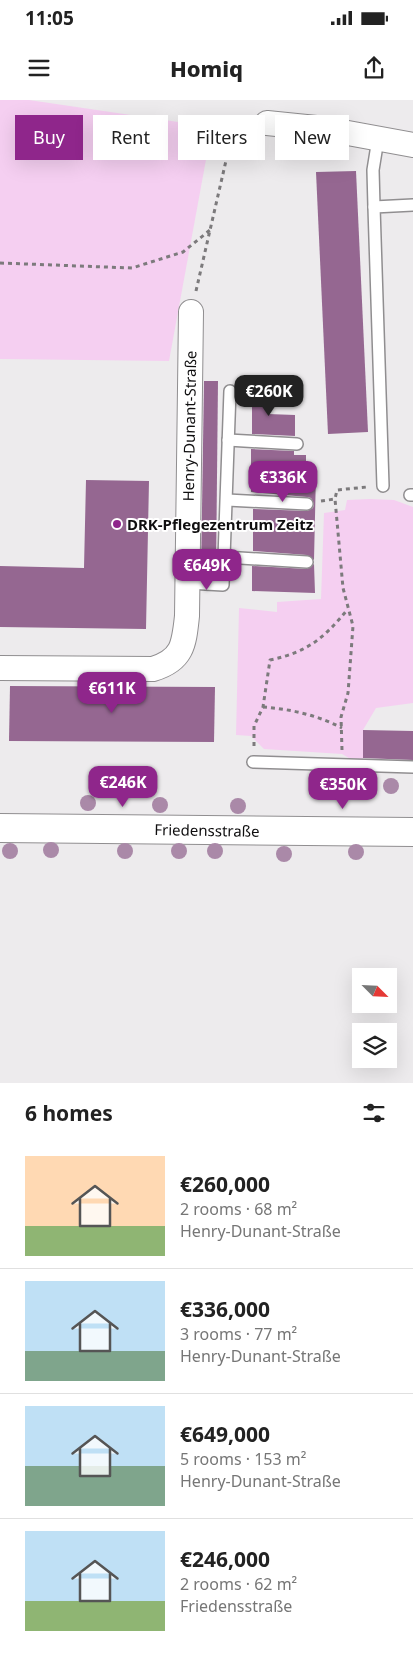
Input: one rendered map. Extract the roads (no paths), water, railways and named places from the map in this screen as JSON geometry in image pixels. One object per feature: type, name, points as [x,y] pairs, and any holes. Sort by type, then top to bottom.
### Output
[{"type":"street","points":[[267,123],[326,129],[413,146]]},
{"type":"street","name":"Henry-Dunant-Straße","points":[[0,668],[141,670],[167,665],[184,644],[188,583],[190,312]]},
{"type":"street","name":"Friedensstraße","points":[[0,828],[413,832]]},
{"type":"lane","points":[[378,139],[373,170],[383,486]]},
{"type":"lane","points":[[374,207],[413,205]]},
{"type":"lane","points":[[188,583],[223,585],[230,391]]},
{"type":"lane","points":[[228,440],[297,444]]},
{"type":"lane","points":[[226,500],[307,504]]},
{"type":"lane","points":[[224,557],[307,562]]},
{"type":"lane","points":[[253,762],[413,767]]},
{"type":"place","name":"DRK-Pflegezentrum Zeitz","points":[[117,524]]}]
